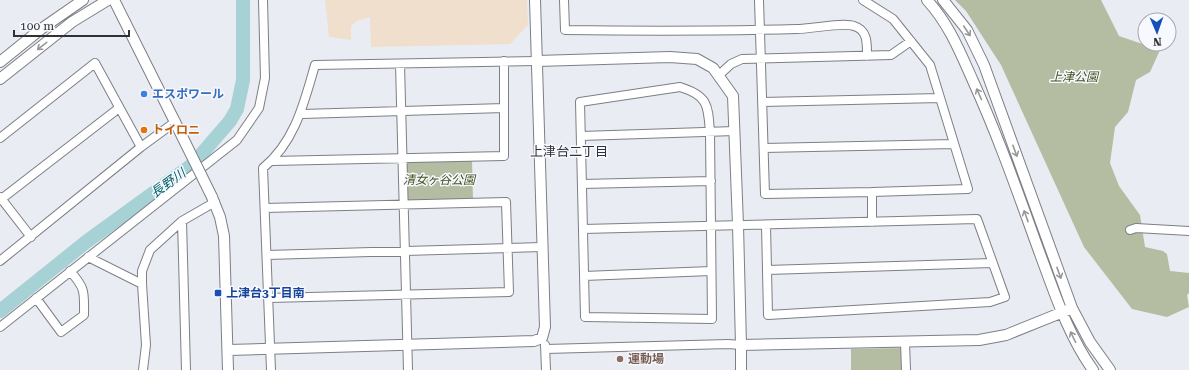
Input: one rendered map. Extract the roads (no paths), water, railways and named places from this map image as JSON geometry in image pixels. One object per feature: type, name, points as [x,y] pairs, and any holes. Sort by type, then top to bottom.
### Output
[{"type":"street","points":[[0,62],[41,29],[83,0]]},
{"type":"street","points":[[0,79],[72,22],[108,0]]},
{"type":"street","points":[[114,0],[214,200],[220,217],[224,236],[228,370]]},
{"type":"street","points":[[0,327],[237,140],[260,108],[265,78],[263,0]]},
{"type":"street","points":[[535,0],[545,327],[542,338],[546,349],[546,370]]},
{"type":"street","points":[[564,0],[565,30],[651,32],[799,29],[853,25],[862,29],[866,36],[868,56]]},
{"type":"street","points":[[759,0],[765,194],[968,189],[930,65],[893,19],[863,0]]},
{"type":"street","points":[[927,0],[938,12],[952,35],[988,115],[1062,313],[1082,355],[1093,370]]},
{"type":"street","points":[[943,0],[967,30],[984,65],[1072,308],[1090,342],[1110,370]]},
{"type":"street","points":[[719,74],[730,64],[742,59],[891,56],[911,41]]},
{"type":"street","points":[[271,370],[263,168],[272,161],[291,134],[302,114],[315,65],[670,57],[698,59],[713,68],[719,74],[733,96],[738,225],[741,370]]},
{"type":"street","points":[[272,161],[504,156],[504,61]]},
{"type":"street","points":[[0,138],[95,63],[141,147]]},
{"type":"street","points":[[400,64],[408,370]]},
{"type":"street","points":[[680,87],[695,92],[708,106],[710,133],[712,319],[585,317],[580,102],[680,87]]},
{"type":"street","points":[[762,102],[940,98]]},
{"type":"street","points":[[31,237],[0,199],[119,108]]},
{"type":"street","points":[[302,114],[504,108]]},
{"type":"street","points":[[0,261],[141,147],[175,122]]},
{"type":"street","points":[[581,136],[735,131]]},
{"type":"street","points":[[764,148],[954,144]]},
{"type":"street","points":[[582,184],[711,181]]},
{"type":"street","points":[[872,192],[872,222]]},
{"type":"street","points":[[143,370],[146,346],[142,271],[150,250],[182,221],[214,200]]},
{"type":"street","points":[[265,208],[506,202],[510,292],[268,298]]},
{"type":"street","points":[[583,229],[977,219],[1004,297],[990,302],[768,314],[766,225]]},
{"type":"street","points":[[182,221],[186,370]]},
{"type":"street","points":[[1130,230],[1136,228],[1189,231]]},
{"type":"street","points":[[267,255],[542,247]]},
{"type":"street","points":[[88,257],[142,284]]},
{"type":"street","points":[[767,270],[992,263]]},
{"type":"street","points":[[36,298],[61,332],[84,315],[84,294],[82,284],[70,271]]},
{"type":"street","points":[[584,276],[711,271]]},
{"type":"street","points":[[546,349],[728,344],[968,341],[994,338],[1019,331],[1072,308]]},
{"type":"street","points":[[228,350],[534,340],[542,338]]},
{"type":"street","points":[[905,342],[906,370]]},
{"type":"waterway","name":"長野川","points":[[0,311],[86,242],[192,165],[230,121],[237,109],[243,80],[243,0]]},
{"type":"place","name":"エスポワール","points":[[144,94]]},
{"type":"place","name":"トイロニ","points":[[144,130]]},
{"type":"place","name":"上津台3丁目南","points":[[218,293]]},
{"type":"place","name":"運動場","points":[[620,359]]},
{"type":"district","name":"上津台二丁目","points":[[569,151]]},
{"type":"park label","name":"上津公園","points":[[1074,77]]},
{"type":"park label","name":"清女ヶ谷公園","points":[[439,180]]}]
